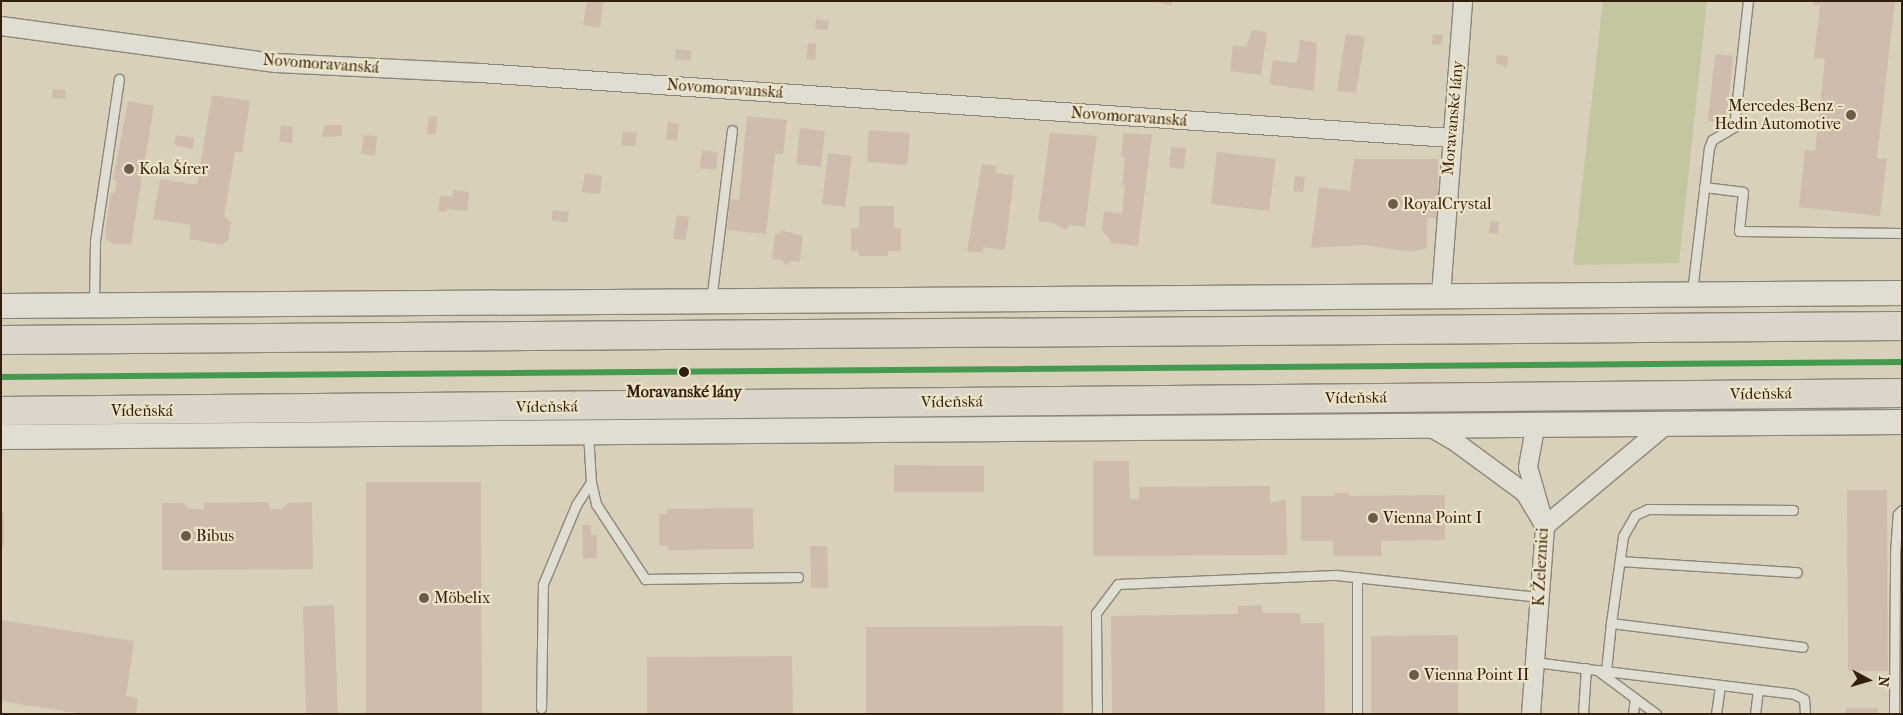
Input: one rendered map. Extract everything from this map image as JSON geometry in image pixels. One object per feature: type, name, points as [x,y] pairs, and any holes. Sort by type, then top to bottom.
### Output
[{"type":"highway","points":[[1,340],[1902,326]]},
{"type":"highway","name":"Vídeňská","points":[[1,411],[1902,392]]},
{"type":"highway","points":[[1,422],[148,411]]},
{"type":"street","name":"Moravanské lány","points":[[1441,295],[1451,138],[1463,1]]},
{"type":"street","name":"Novomoravanská","points":[[1,26],[276,63],[500,74],[1451,138]]},
{"type":"street","points":[[1,306],[1902,293]]},
{"type":"street","name":"Vídeňská","points":[[1,437],[1427,426],[1536,423],[1902,422]]},
{"type":"street","name":"K Železnici","points":[[1531,714],[1545,526],[1528,467],[1536,423]]},
{"type":"street","points":[[1427,426],[1457,442],[1525,493],[1545,526],[1667,424]]},
{"type":"lane","points":[[1692,293],[1704,187],[1712,140],[1734,127],[1748,1]]},
{"type":"lane","points":[[94,305],[96,241],[119,79]]},
{"type":"lane","points":[[711,301],[732,130]]},
{"type":"lane","points":[[1704,187],[1743,192],[1739,232],[1902,233]]},
{"type":"lane","points":[[588,433],[591,482],[596,504],[646,579],[798,577]]},
{"type":"lane","points":[[541,708],[543,584],[576,505],[591,482]]},
{"type":"lane","points":[[1601,670],[1611,624],[1623,536],[1635,515],[1648,509],[1792,510]]},
{"type":"lane","points":[[1894,714],[1895,553],[1898,514],[1902,510]]},
{"type":"lane","points":[[1620,561],[1797,572]]},
{"type":"lane","points":[[1097,714],[1096,613],[1118,584],[1336,575],[1540,597]]},
{"type":"lane","points":[[1357,577],[1357,714]]},
{"type":"lane","points":[[1611,624],[1802,647]]},
{"type":"lane","points":[[1535,662],[1794,694],[1804,699],[1805,714]]},
{"type":"lane","points":[[1584,714],[1586,668]]},
{"type":"lane","points":[[1601,670],[1656,714]]},
{"type":"lane","points":[[1716,714],[1720,685]]},
{"type":"lane","points":[[1755,714],[1758,690]]},
{"type":"lane","points":[[1633,714],[1635,698]]},
{"type":"green space","points":[[1603,1],[1707,1],[1679,263],[1573,265]]},
{"type":"building","points":[[587,1],[607,2],[603,4],[600,28],[583,25]]},
{"type":"building","points":[[1150,1],[1172,1],[1172,6]]},
{"type":"building","name":"Mercedes-Benz - Hedin Automotive","points":[[1814,1],[1895,1],[1877,158],[1887,159],[1880,216],[1799,207],[1805,150],[1815,151],[1825,59],[1814,58],[1820,6],[1813,5]]},
{"type":"building","points":[[816,19],[829,21],[828,30],[815,29]]},
{"type":"building","points":[[1252,30],[1267,32],[1261,75],[1230,71],[1233,45],[1246,47]]},
{"type":"building","points":[[1346,34],[1365,37],[1356,93],[1337,91]]},
{"type":"building","points":[[1433,34],[1443,35],[1441,45],[1432,44]]},
{"type":"building","points":[[1300,40],[1317,43],[1314,91],[1269,84],[1273,60],[1297,63]]},
{"type":"building","points":[[808,43],[816,44],[815,60],[806,59]]},
{"type":"building","points":[[676,49],[692,51],[690,61],[675,59]]},
{"type":"building","points":[[1715,54],[1733,56],[1726,123],[1708,121]]},
{"type":"building","points":[[1497,55],[1508,56],[1507,68],[1496,63]]},
{"type":"building","points":[[53,89],[66,90],[65,99],[52,98]]},
{"type":"building","points":[[212,95],[250,101],[242,153],[235,152],[224,216],[231,222],[228,240],[222,245],[189,239],[191,225],[153,219],[160,179],[197,185]]},
{"type":"building","points":[[128,101],[154,106],[131,244],[113,244],[106,239],[105,233],[111,193],[115,193],[117,181],[113,180]]},
{"type":"building","points":[[429,116],[438,117],[435,134],[427,134]]},
{"type":"building","points":[[747,116],[787,120],[783,154],[775,154],[766,234],[727,230],[730,199],[739,200]]},
{"type":"building","points":[[668,122],[679,124],[677,141],[666,139]]},
{"type":"building","points":[[281,125],[293,127],[292,143],[279,142]]},
{"type":"building","points":[[325,125],[342,125],[342,136],[322,137]]},
{"type":"building","points":[[800,128],[825,131],[821,167],[796,164]]},
{"type":"building","points":[[869,130],[910,133],[907,165],[867,162]]},
{"type":"building","points":[[623,131],[637,133],[635,146],[621,145]]},
{"type":"building","points":[[1050,133],[1097,136],[1085,227],[1070,225],[1065,230],[1053,223],[1038,221]]},
{"type":"building","points":[[1124,133],[1152,135],[1138,246],[1112,243],[1102,230],[1104,211],[1122,214],[1125,185],[1122,185],[1125,158],[1121,157]]},
{"type":"building","points":[[176,135],[194,138],[193,149],[174,145]]},
{"type":"building","points":[[364,135],[377,136],[375,156],[361,154]]},
{"type":"building","points":[[1171,147],[1186,148],[1184,169],[1169,167]]},
{"type":"building","points":[[702,150],[718,152],[716,170],[700,168]]},
{"type":"building","points":[[1217,152],[1276,159],[1269,211],[1211,204]]},
{"type":"building","points":[[828,153],[852,156],[845,207],[822,204]]},
{"type":"building","name":"RoyalCrystal","points":[[1354,159],[1438,159],[1438,218],[1427,218],[1427,248],[1410,252],[1365,245],[1311,248],[1319,187],[1350,191]]},
{"type":"building","points":[[982,164],[997,166],[996,173],[1014,175],[1005,250],[983,247],[982,253],[967,251]]},
{"type":"building","points":[[585,173],[602,176],[600,194],[582,192]]},
{"type":"building","points":[[1295,176],[1305,177],[1303,192],[1293,191]]},
{"type":"building","points":[[453,190],[469,192],[467,211],[447,209],[446,212],[438,211],[440,196],[452,197]]},
{"type":"building","points":[[859,206],[894,206],[894,228],[901,228],[901,251],[888,251],[888,256],[859,256],[859,251],[851,251],[851,228],[859,228]]},
{"type":"building","points":[[553,210],[569,212],[567,223],[551,220]]},
{"type":"building","points":[[677,215],[689,217],[686,240],[673,239]]},
{"type":"building","points":[[1490,221],[1499,222],[1498,234],[1489,233]]},
{"type":"building","points":[[781,230],[803,236],[800,262],[791,261],[786,265],[782,260],[772,259],[775,234],[780,234]]},
{"type":"building","points":[[1093,461],[1129,461],[1130,499],[1139,499],[1139,487],[1270,486],[1270,503],[1286,499],[1287,555],[1093,556]]},
{"type":"building","points":[[894,465],[984,466],[984,492],[894,492]]},
{"type":"building","name":"Möbelix","points":[[366,482],[481,482],[482,714],[366,714]]},
{"type":"building","points":[[1847,490],[1887,490],[1888,671],[1848,671]]},
{"type":"building","name":"Vienna Point I","points":[[1334,493],[1349,493],[1349,496],[1445,495],[1445,540],[1381,541],[1382,556],[1333,556],[1333,541],[1301,541],[1301,496],[1334,496]]},
{"type":"building","points":[[269,502],[269,509],[282,509],[288,503],[312,502],[313,569],[162,570],[162,503],[183,503],[189,509],[204,509],[204,503]]},
{"type":"building","points":[[753,508],[754,549],[668,550],[668,546],[659,546],[659,514],[667,514],[667,509]]},
{"type":"building","points":[[1,513],[4,513],[4,546],[1,546]]},
{"type":"building","points":[[582,525],[591,525],[591,535],[597,535],[597,558],[583,559]]},
{"type":"building","points":[[810,546],[827,546],[828,588],[811,588]]},
{"type":"building","points":[[334,605],[338,714],[306,714],[303,606]]},
{"type":"building","points":[[1262,605],[1262,613],[1300,613],[1301,623],[1324,623],[1325,714],[1112,714],[1111,616],[1238,614],[1238,606]]},
{"type":"building","points":[[1,620],[134,641],[126,696],[138,698],[136,714],[83,714],[1,701]]},
{"type":"building","points":[[1063,626],[1063,714],[866,714],[866,627]]},
{"type":"building","name":"Vienna Point II","points":[[1458,635],[1458,714],[1371,714],[1371,636]]},
{"type":"building","points":[[792,656],[793,714],[647,714],[647,657]]},
{"type":"building","points":[[1846,708],[1878,708],[1878,714],[1846,714]]},
{"type":"transit line","points":[[1,377],[1902,362]]},
{"type":"place","name":"Mercedes-Benz - Hedin Automotive","points":[[1851,115]]},
{"type":"place","name":"Kola Šírer","points":[[129,169]]},
{"type":"place","name":"RoyalCrystal","points":[[1393,204]]},
{"type":"place","name":"Moravanské lány","points":[[684,372]]},
{"type":"place","name":"Vienna Point I","points":[[1373,518]]},
{"type":"place","name":"Bibus","points":[[186,536]]},
{"type":"place","name":"Möbelix","points":[[424,598]]},
{"type":"place","name":"Vienna Point II","points":[[1414,675]]}]
